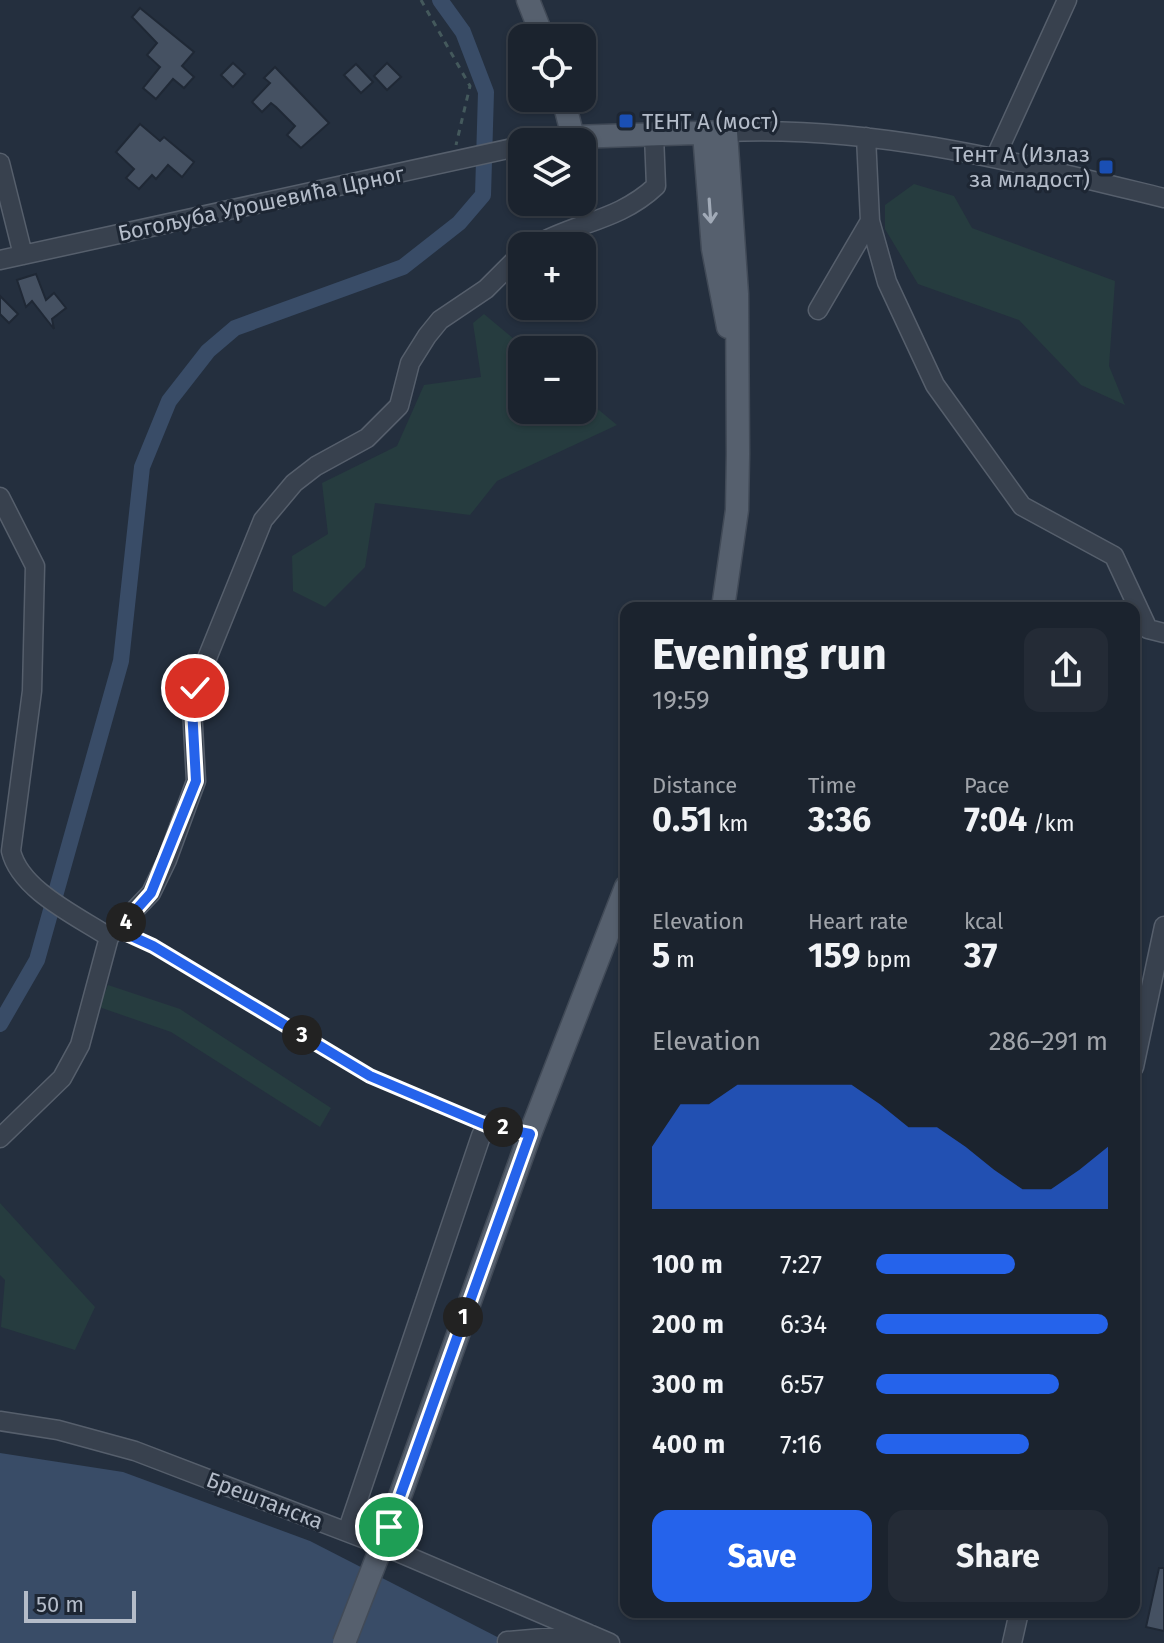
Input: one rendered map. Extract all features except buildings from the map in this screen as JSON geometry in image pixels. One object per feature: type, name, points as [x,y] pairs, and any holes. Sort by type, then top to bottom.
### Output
[{"type":"main road","points":[[528,0],[537,24]]},
{"type":"main road","points":[[596,136],[715,133],[737,294],[737,510],[724,602]]},
{"type":"main road","points":[[344,1643],[389,1527],[530,1134],[620,902]]},
{"type":"street","points":[[995,158],[1067,0]]},
{"type":"street","points":[[715,133],[797,130],[866,137],[995,158],[1164,198]]},
{"type":"street","points":[[562,232],[619,213],[656,186],[654,135]]},
{"type":"street","points":[[866,137],[870,221],[887,282],[935,385],[1022,506],[1114,556],[1135,602]]},
{"type":"street","name":"Богољуба Урошевића Црног","points":[[0,260],[508,149]]},
{"type":"street","points":[[0,163],[4,195],[23,255]]},
{"type":"street","points":[[818,310],[870,221]]},
{"type":"street","points":[[0,1138],[62,1078],[80,1045],[114,934],[151,893],[196,781],[192,708],[195,688],[205,656],[263,520],[294,483],[316,466],[367,438],[399,406],[410,363],[433,328],[486,289],[508,267]]},
{"type":"street","points":[[0,497],[35,566],[32,691],[11,851],[14,864],[33,885],[114,934]]},
{"type":"street","points":[[1140,612],[1148,629],[1164,633]]},
{"type":"street","points":[[1140,1039],[1164,926]]},
{"type":"street","points":[[347,1532],[486,1125],[530,1134]]},
{"type":"street","name":"Брештанска","points":[[0,1421],[58,1430],[135,1451],[347,1532],[610,1643]]},
{"type":"street","points":[[1012,1643],[1018,1618]]},
{"type":"street","points":[[507,1641],[592,1633]]},
{"type":"path","points":[[421,0],[470,86],[463,159]]},
{"type":"path","points":[[114,934],[153,946],[370,1076],[486,1125]]},
{"type":"green space","points":[[914,184],[954,196],[972,228],[1115,281],[1109,366],[1125,405],[1081,385],[1019,320],[918,284],[885,229],[885,205]]},
{"type":"green space","points":[[484,314],[510,336],[508,424],[596,424],[596,408],[617,425],[497,481],[470,515],[375,503],[365,567],[325,607],[293,591],[292,556],[328,534],[322,483],[397,446],[424,385],[481,377],[473,323]]},
{"type":"green space","points":[[108,985],[180,1009],[331,1108],[320,1127],[171,1032],[99,1007]]},
{"type":"green space","points":[[0,1203],[95,1307],[75,1350],[1,1327],[5,1280],[0,1275]]},
{"type":"water","points":[[0,1453],[123,1472],[310,1541],[509,1643],[0,1643]]},
{"type":"waterway","points":[[0,1024],[37,960],[121,661],[142,467],[169,401],[208,351],[235,328],[403,267],[459,223],[483,195],[486,92],[463,32],[440,0]]},
{"type":"place","name":"ТЕНТ А (мост)","points":[[626,121]]},
{"type":"place","name":"Тент А (Излаз за младост)","points":[[1106,167]]},
{"type":"route","points":[[195,688],[192,708],[196,781],[167,860],[151,893],[118,930],[153,946],[370,1076],[486,1125],[530,1134],[389,1527]]}]
